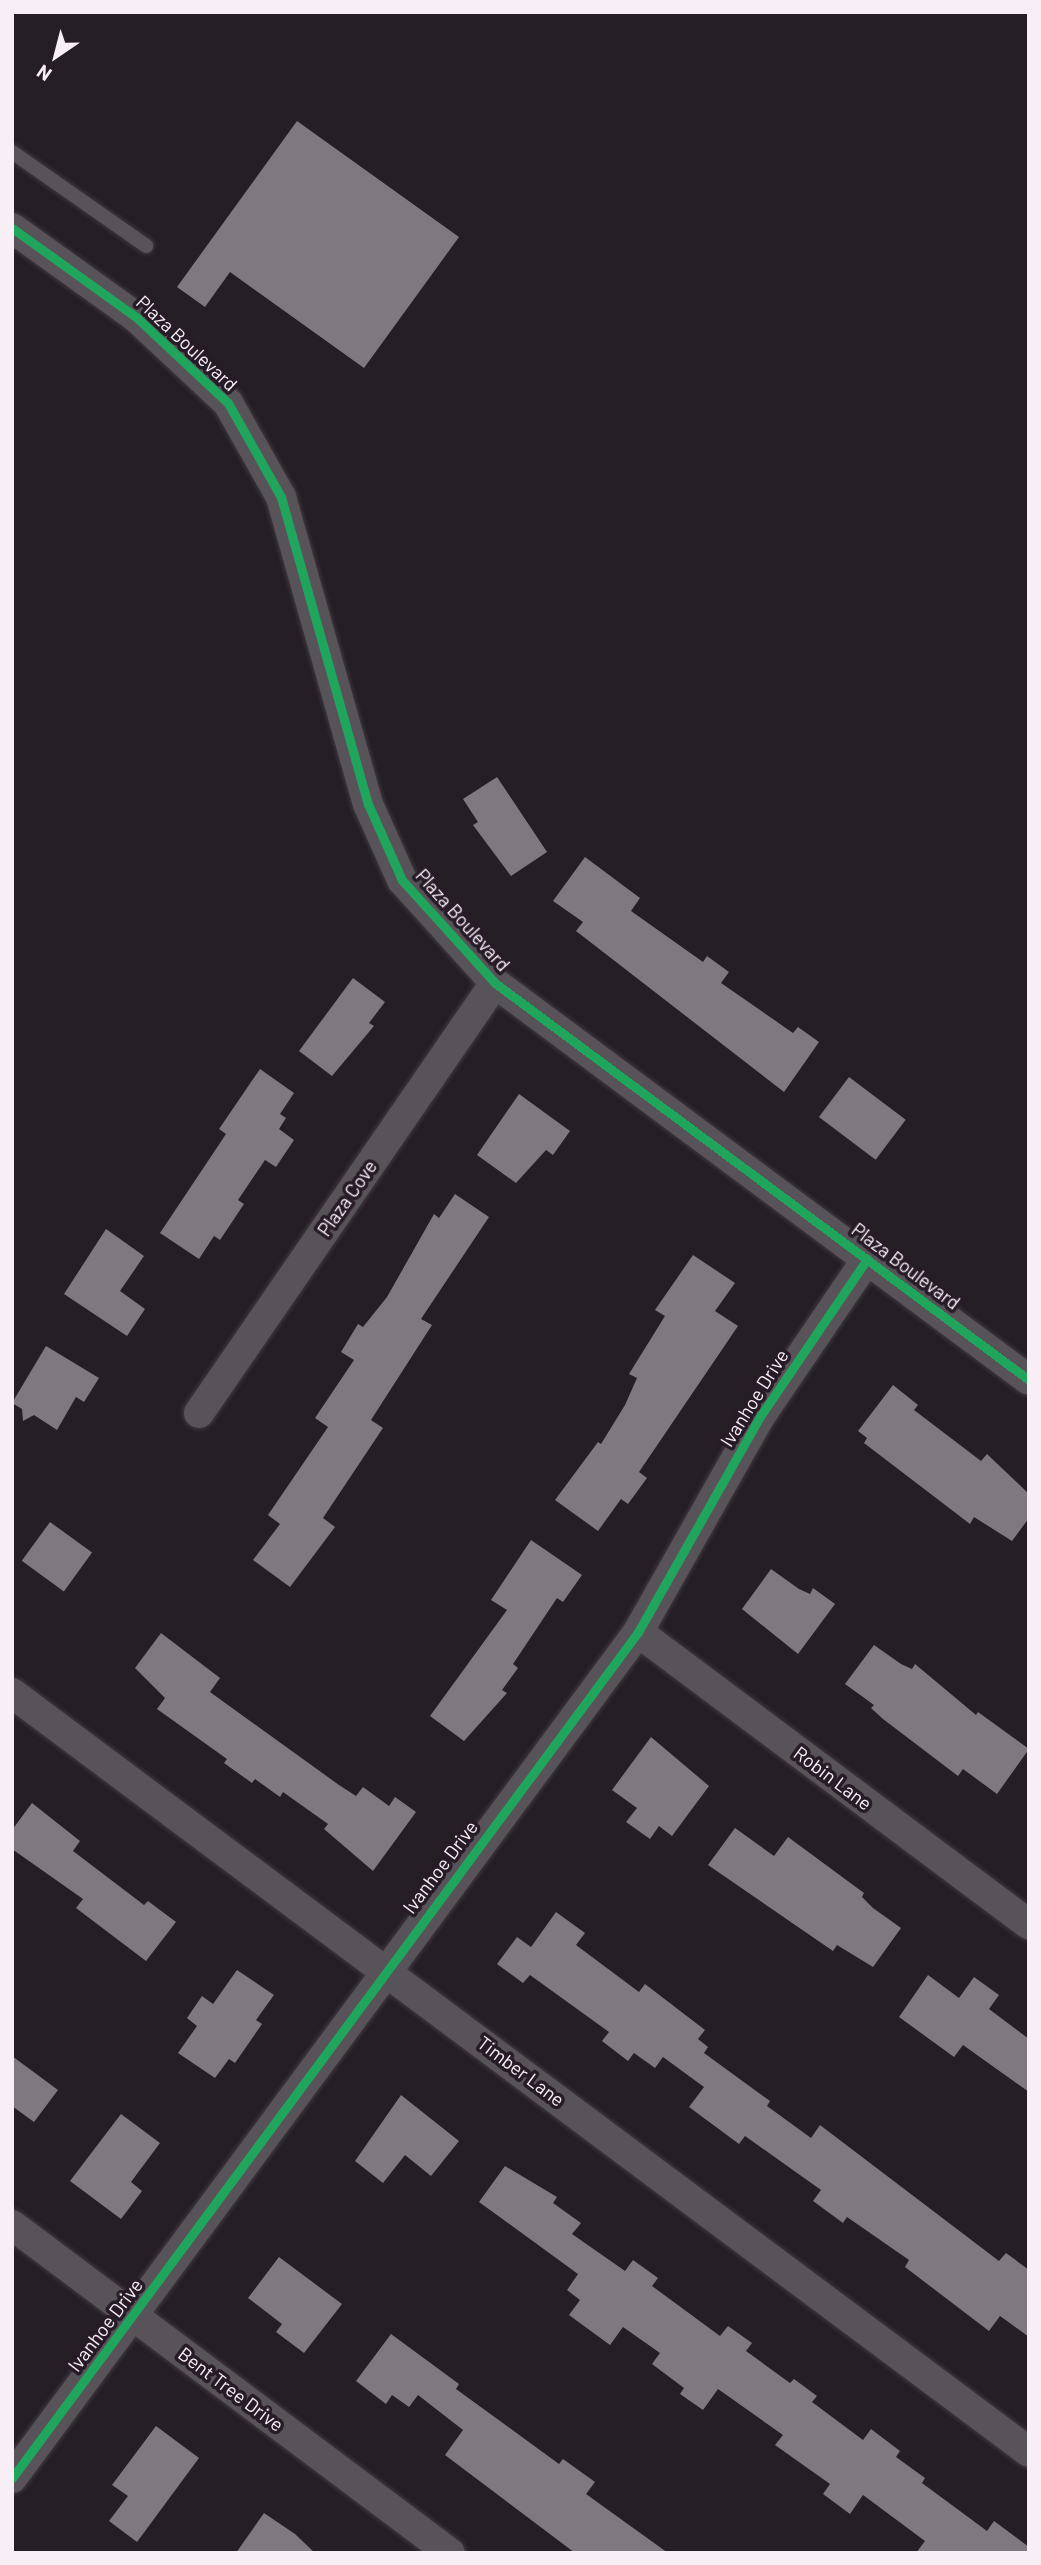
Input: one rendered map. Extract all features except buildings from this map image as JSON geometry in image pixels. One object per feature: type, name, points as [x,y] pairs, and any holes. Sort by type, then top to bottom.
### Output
[{"type":"street","name":"Plaza Boulevard","points":[[12,228],[136,317],[228,403],[281,497],[368,804],[402,880],[495,983],[1029,1380]]},
{"type":"street","name":"Plaza Cove","points":[[199,1413],[495,983]]},
{"type":"street","name":"Ivanhoe Drive","points":[[12,2478],[134,2316],[385,1969],[638,1632],[761,1415],[867,1259]]},
{"type":"street","name":"Robin Lane","points":[[638,1632],[1029,1924]]},
{"type":"street","name":"Timber Lane","points":[[12,1693],[1029,2452]]},
{"type":"street","name":"Bent Tree Drive","points":[[12,2225],[450,2553]]},
{"type":"lane","points":[[12,152],[146,246]]},
{"type":"cycle path","points":[[12,228],[136,317],[228,403],[281,497],[368,804],[402,880],[495,983],[1029,1380]]},
{"type":"cycle path","points":[[12,2478],[638,1632],[761,1415],[867,1259]]}]
